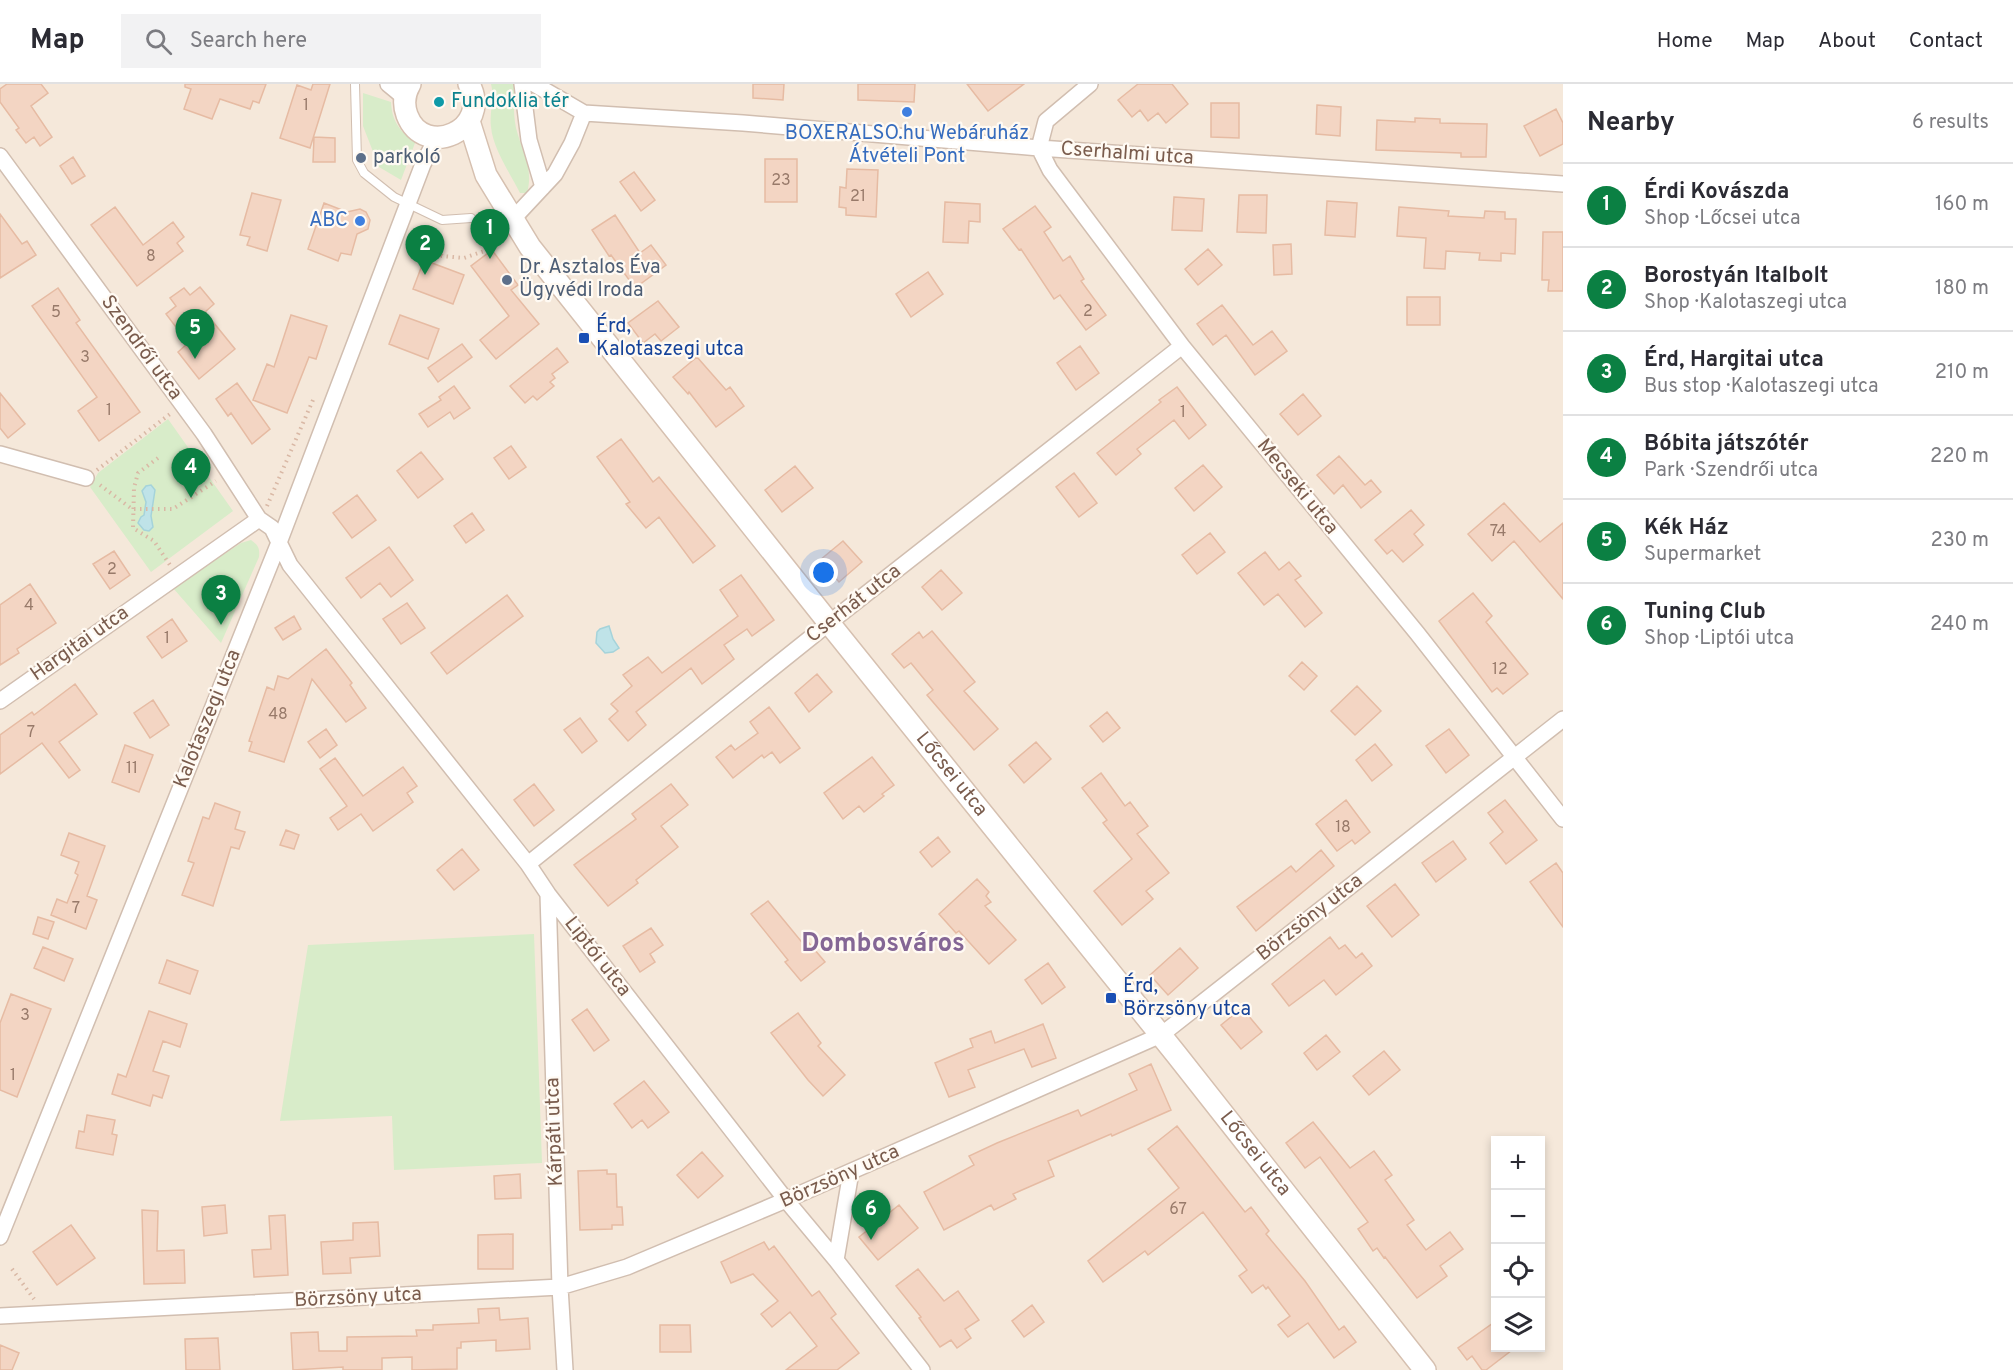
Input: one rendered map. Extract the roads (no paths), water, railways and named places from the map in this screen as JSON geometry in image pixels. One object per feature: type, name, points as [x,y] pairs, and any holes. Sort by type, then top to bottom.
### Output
[{"type":"street","points":[[388,84],[407,91],[408,119],[437,136],[464,128],[469,121],[474,100],[469,84]]},
{"type":"street","points":[[522,84],[529,140],[543,187]]},
{"type":"street","name":"Cserhalmi utca","points":[[534,84],[584,113],[743,123],[1039,148],[1563,184]]},
{"type":"street","points":[[1039,148],[1046,121],[1090,84]]},
{"type":"street","points":[[512,220],[555,174],[568,151],[584,113]]},
{"type":"street","name":"Lőcsei utca","points":[[469,121],[486,175],[530,247],[1161,1035],[1425,1370]]},
{"type":"street","name":"Kalotaszegi utca","points":[[0,1237],[280,540],[423,164],[437,136]]},
{"type":"street","name":"Lőcsei utca","points":[[437,136],[486,175]]},
{"type":"street","name":"Mecseki utca","points":[[1039,148],[1050,170],[1182,346],[1417,633],[1563,819]]},
{"type":"street","name":"Szendrői utca","points":[[0,156],[182,405],[259,519],[272,528],[280,540]]},
{"type":"street","name":"Cserhát utca","points":[[528,864],[829,623],[1182,346]]},
{"type":"street","points":[[0,454],[86,478]]},
{"type":"street","name":"Hargitai utca","points":[[0,701],[259,519]]},
{"type":"street","name":"Liptói utca","points":[[280,540],[290,565],[528,864],[548,894],[786,1200],[922,1370]]},
{"type":"street","name":"Börzsöny utca","points":[[0,1316],[560,1287],[627,1267],[851,1172],[1161,1035],[1563,719]]},
{"type":"street","name":"Kárpáti utca","points":[[548,894],[560,1287],[565,1370]]},
{"type":"street","points":[[836,1260],[851,1172]]},
{"type":"lane","points":[[355,84],[357,160],[364,173],[394,197],[442,220],[471,218]]},
{"type":"water","points":[[151,485],[155,490],[151,516],[153,527],[149,531],[144,530],[138,523],[144,515],[146,502],[142,491],[146,486]]},
{"type":"water","points":[[609,626],[619,648],[605,653],[596,643],[597,632]]},
{"type":"place","name":"Fundoklia tér","points":[[439,102]]},
{"type":"place","name":"BOXERALSO.hu Webáruház Átvételi Pont","points":[[907,112]]},
{"type":"place","name":"parkoló","points":[[361,158]]},
{"type":"place","name":"ABC","points":[[360,221]]},
{"type":"place","name":"Érdi Kovászda","points":[[490,259]]},
{"type":"place","name":"Borostyán Italbolt","points":[[425,275]]},
{"type":"place","name":"Dr. Asztalos Éva Ügyvédi Iroda","points":[[507,280]]},
{"type":"place","name":"Érd, Kalotaszegi utca","points":[[584,338]]},
{"type":"place","name":"Kék Ház","points":[[195,359]]},
{"type":"place","name":"Bóbita játszótér","points":[[191,498]]},
{"type":"place","name":"Érd, Hargitai utca","points":[[221,625]]},
{"type":"place","name":"Érd, Börzsöny utca","points":[[1111,998]]},
{"type":"place","name":"Tuning Club","points":[[871,1240]]},
{"type":"district","name":"Dombosváros","points":[[883,944]]}]
